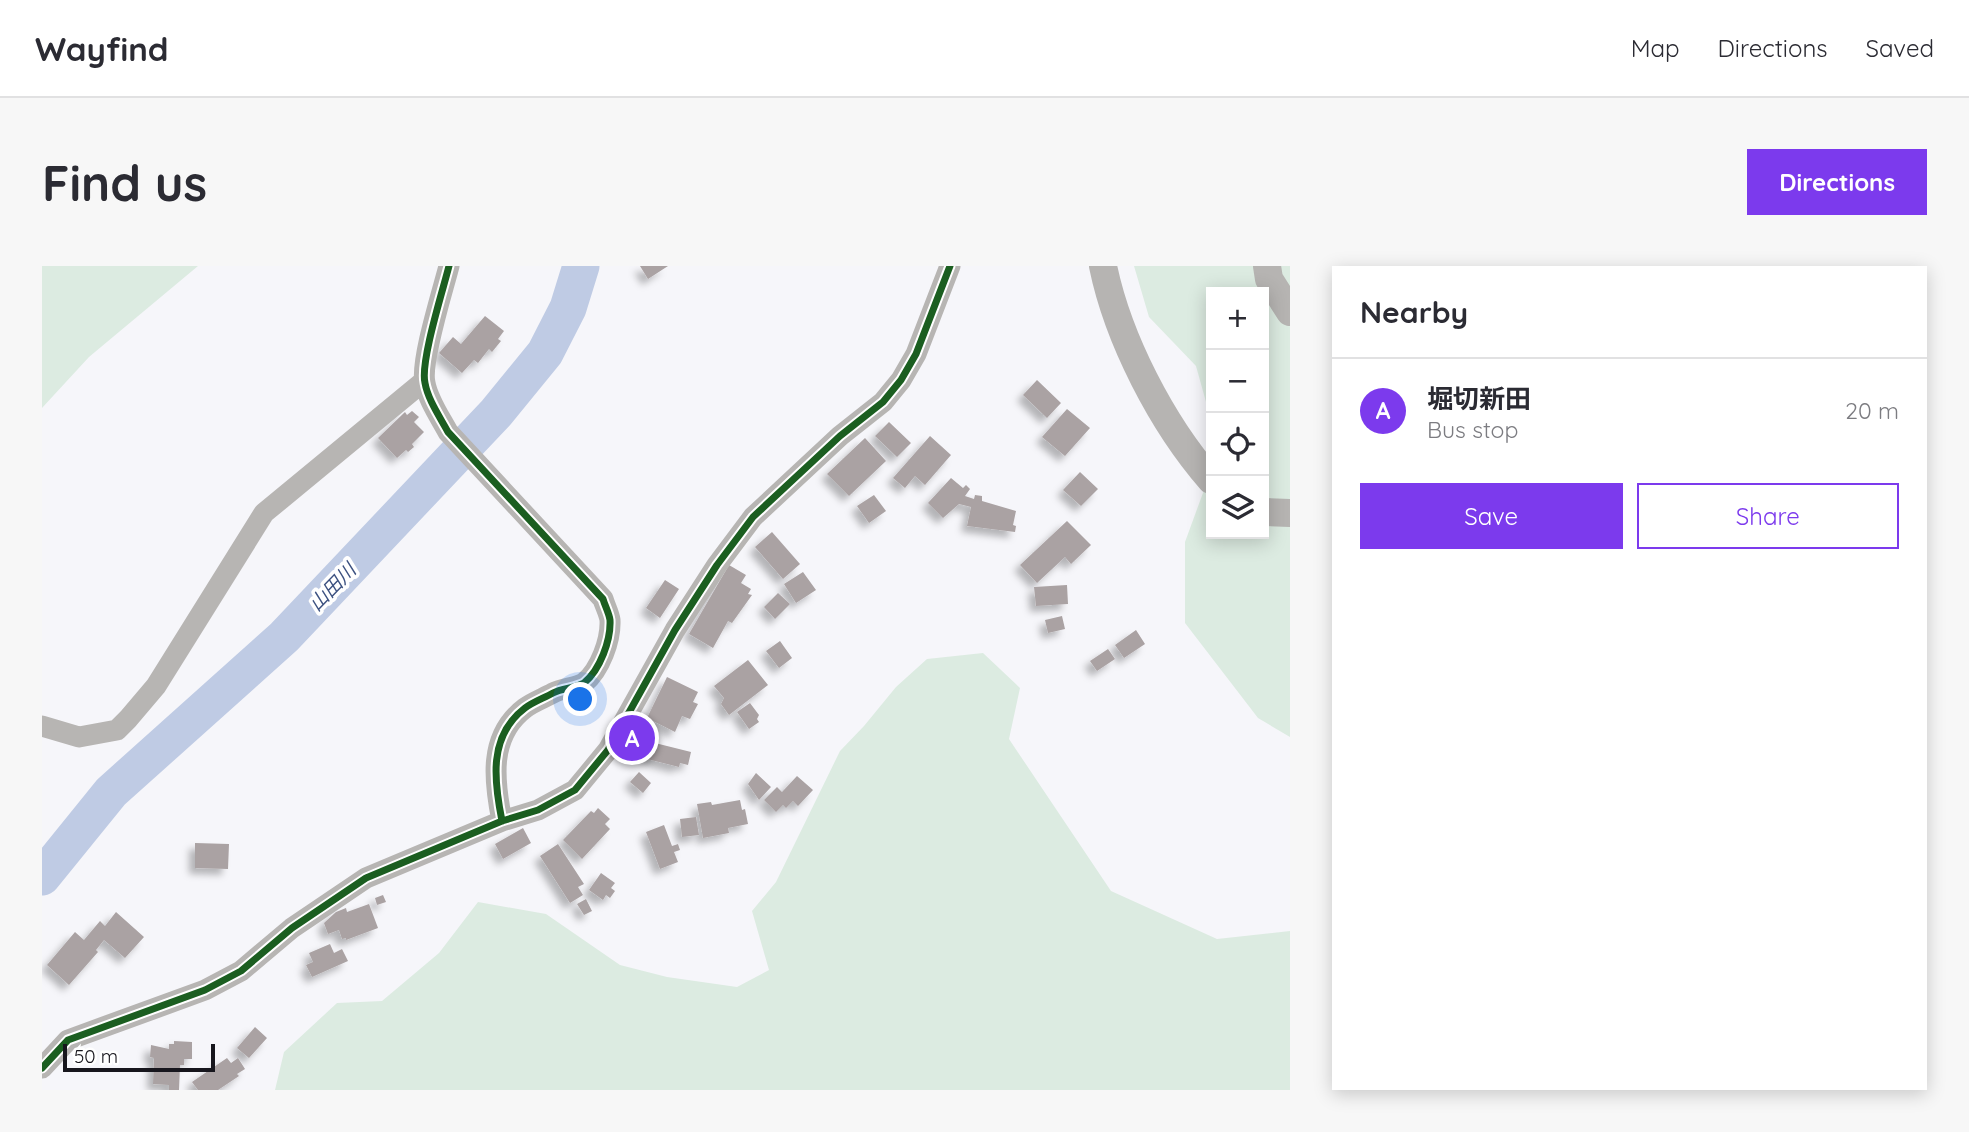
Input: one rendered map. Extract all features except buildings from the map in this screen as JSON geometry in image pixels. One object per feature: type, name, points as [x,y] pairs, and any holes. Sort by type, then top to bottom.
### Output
[{"type":"street","points":[[449,266],[435,317],[424,381],[448,432],[603,599],[610,619],[607,642],[599,663],[583,683],[558,690],[524,709],[504,729],[495,757],[495,790],[502,821]]},
{"type":"street","points":[[42,1068],[68,1040],[205,990],[241,971],[292,928],[366,878],[502,821],[538,810],[575,790],[608,750],[675,630],[717,565],[753,517],[840,436],[883,402],[901,380],[916,354],[950,266]]},
{"type":"street","points":[[1103,266],[1109,296],[1128,349],[1175,431],[1208,476]]},
{"type":"street","points":[[1267,266],[1269,279],[1290,312]]},
{"type":"street","points":[[42,726],[79,737],[117,730],[156,686],[264,513],[424,381]]},
{"type":"street","points":[[1269,512],[1290,513]]},
{"type":"shaded area","points":[[42,266],[198,266],[89,357],[42,408]]},
{"type":"shaded area","points":[[1134,266],[1290,266],[1290,737],[1258,718],[1185,623],[1185,542],[1206,485],[1206,539],[1269,539],[1269,287],[1206,287],[1206,402],[1196,366],[1149,317]]},
{"type":"shaded area","points":[[983,653],[1020,688],[1009,739],[1111,891],[1217,939],[1290,931],[1290,1090],[275,1090],[284,1052],[337,1003],[382,1001],[439,953],[478,902],[546,914],[620,965],[667,977],[737,987],[769,970],[752,911],[776,882],[840,751],[896,687],[927,659]]},
{"type":"waterway","name":"山田川","points":[[42,877],[111,792],[284,637],[496,413],[545,353],[568,308],[581,266]]},
{"type":"cycle path","points":[[449,266],[424,373],[431,402],[448,432],[603,599],[610,620],[609,636],[603,654],[590,677],[581,685],[557,691],[528,706],[513,719],[505,732],[499,746],[496,775],[502,821]]},
{"type":"cycle path","points":[[42,1068],[68,1040],[205,990],[241,971],[292,928],[366,878],[502,821],[538,810],[575,790],[608,750],[675,630],[717,565],[753,517],[840,436],[883,402],[901,380],[916,354],[950,266]]},
{"type":"place","name":"堀切新田","points":[[632,738]]}]
